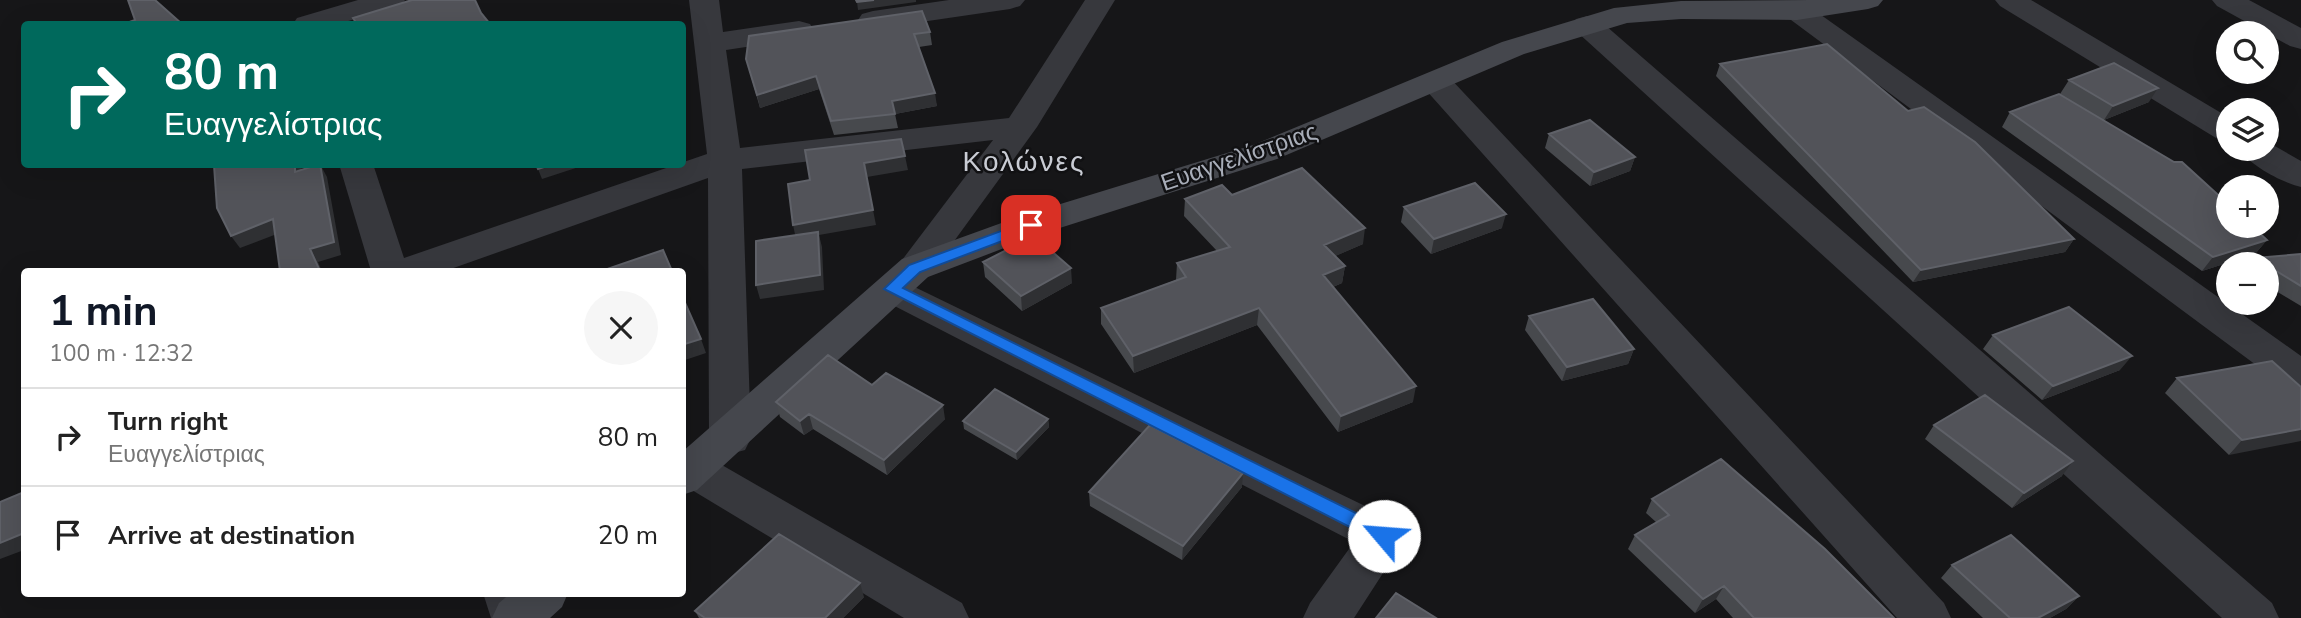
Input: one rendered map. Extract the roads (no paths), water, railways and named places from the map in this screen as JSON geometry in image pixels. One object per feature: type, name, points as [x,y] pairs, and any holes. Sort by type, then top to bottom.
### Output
[{"type":"street","points":[[300,0],[307,21]]},
{"type":"street","points":[[318,21],[390,0]]},
{"type":"street","points":[[730,438],[725,160],[700,26],[838,24],[1010,0]]},
{"type":"street","points":[[1100,0],[1020,127],[904,279],[1384,536],[1327,618]]},
{"type":"street","name":"Ευαγγελίστριας","points":[[688,473],[904,279],[1031,225],[1265,152],[1513,48],[1624,14],[1681,10],[1797,11],[1868,0]]},
{"type":"street","points":[[2010,0],[2216,124]]},
{"type":"street","points":[[2227,0],[2301,40]]},
{"type":"street","points":[[1797,11],[2301,377]]},
{"type":"street","points":[[1587,25],[2255,618]]},
{"type":"street","points":[[1436,82],[1927,618]]},
{"type":"street","points":[[416,268],[725,160],[1020,127]]},
{"type":"street","points":[[2276,161],[2301,176]]},
{"type":"street","points":[[357,168],[389,268]]},
{"type":"street","points":[[688,473],[941,617]]},
{"type":"street","points":[[507,597],[515,618],[540,597]]},
{"type":"district","name":"Κολώνες","points":[[1024,162]]}]
